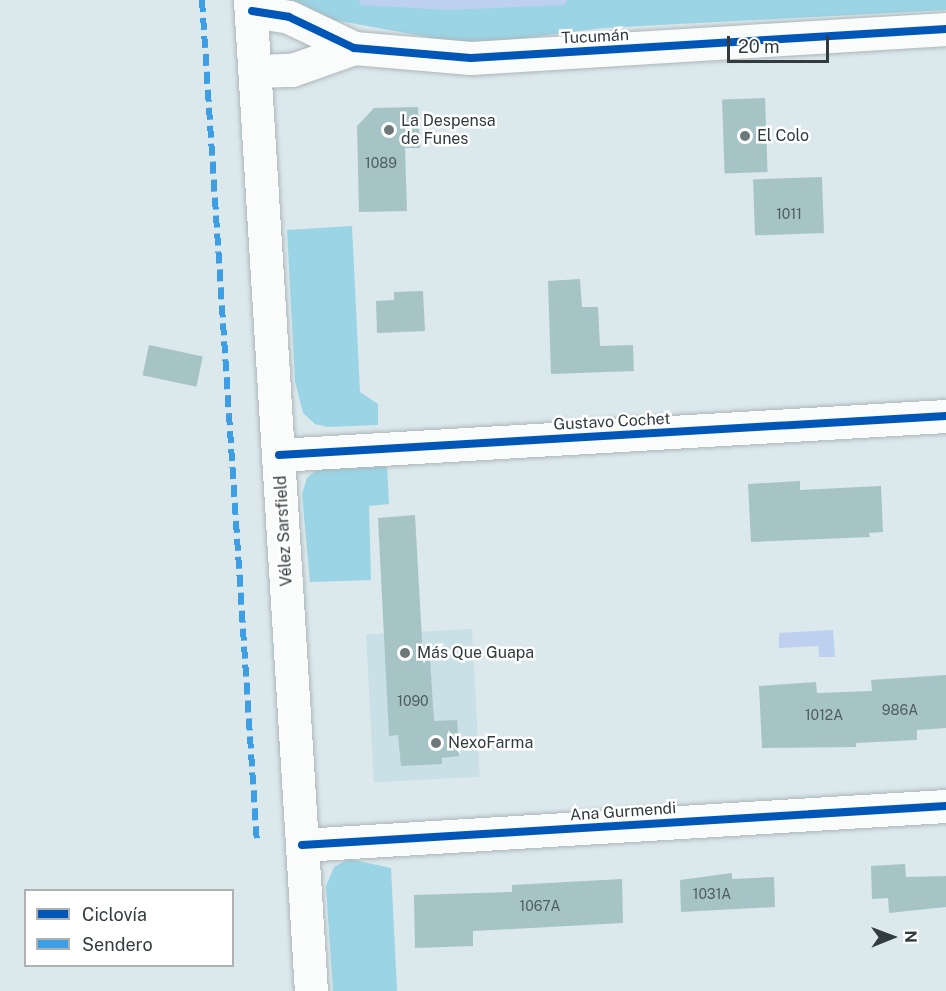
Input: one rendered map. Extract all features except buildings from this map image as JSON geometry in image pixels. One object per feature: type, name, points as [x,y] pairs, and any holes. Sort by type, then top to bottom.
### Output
[{"type":"street","name":"Tucumán","points":[[251,6],[289,17],[354,48],[471,58],[946,29]]},
{"type":"street","name":"Vélez Sarsfield","points":[[251,6],[311,991]]},
{"type":"street","name":"Tucumán","points":[[256,71],[292,70],[354,48]]},
{"type":"street","name":"Gustavo Cochet","points":[[279,455],[946,416]]},
{"type":"street","name":"Ana Gurmendi","points":[[302,845],[946,806]]},
{"type":"shaded area","points":[[275,0],[946,0],[946,10],[603,28],[483,43],[455,42],[307,15]]},
{"type":"shaded area","points":[[352,226],[360,392],[378,404],[378,425],[328,427],[315,424],[303,413],[295,381],[287,230]]},
{"type":"shaded area","points":[[387,466],[389,504],[369,506],[371,580],[310,582],[302,494],[307,478],[319,468]]},
{"type":"shaded area","points":[[472,629],[480,777],[374,782],[366,635]]},
{"type":"shaded area","points":[[833,630],[835,657],[819,657],[818,646],[779,648],[779,633]]},
{"type":"shaded area","points":[[349,859],[391,868],[397,991],[333,991],[326,886],[334,867]]},
{"type":"waterway","points":[[364,0],[448,5],[562,0]]},
{"type":"marked path","points":[[202,0],[257,844]]},
{"type":"cycle path","points":[[252,11],[289,17],[354,48],[471,58],[946,29]]},
{"type":"cycle path","points":[[279,455],[946,416]]},
{"type":"cycle path","points":[[302,845],[946,806]]},
{"type":"place","name":"La Despensa de Funes","points":[[389,130]]},
{"type":"place","name":"El Colo","points":[[745,136]]},
{"type":"place","name":"Más Que Guapa","points":[[405,653]]},
{"type":"place","name":"NexoFarma","points":[[436,743]]}]
